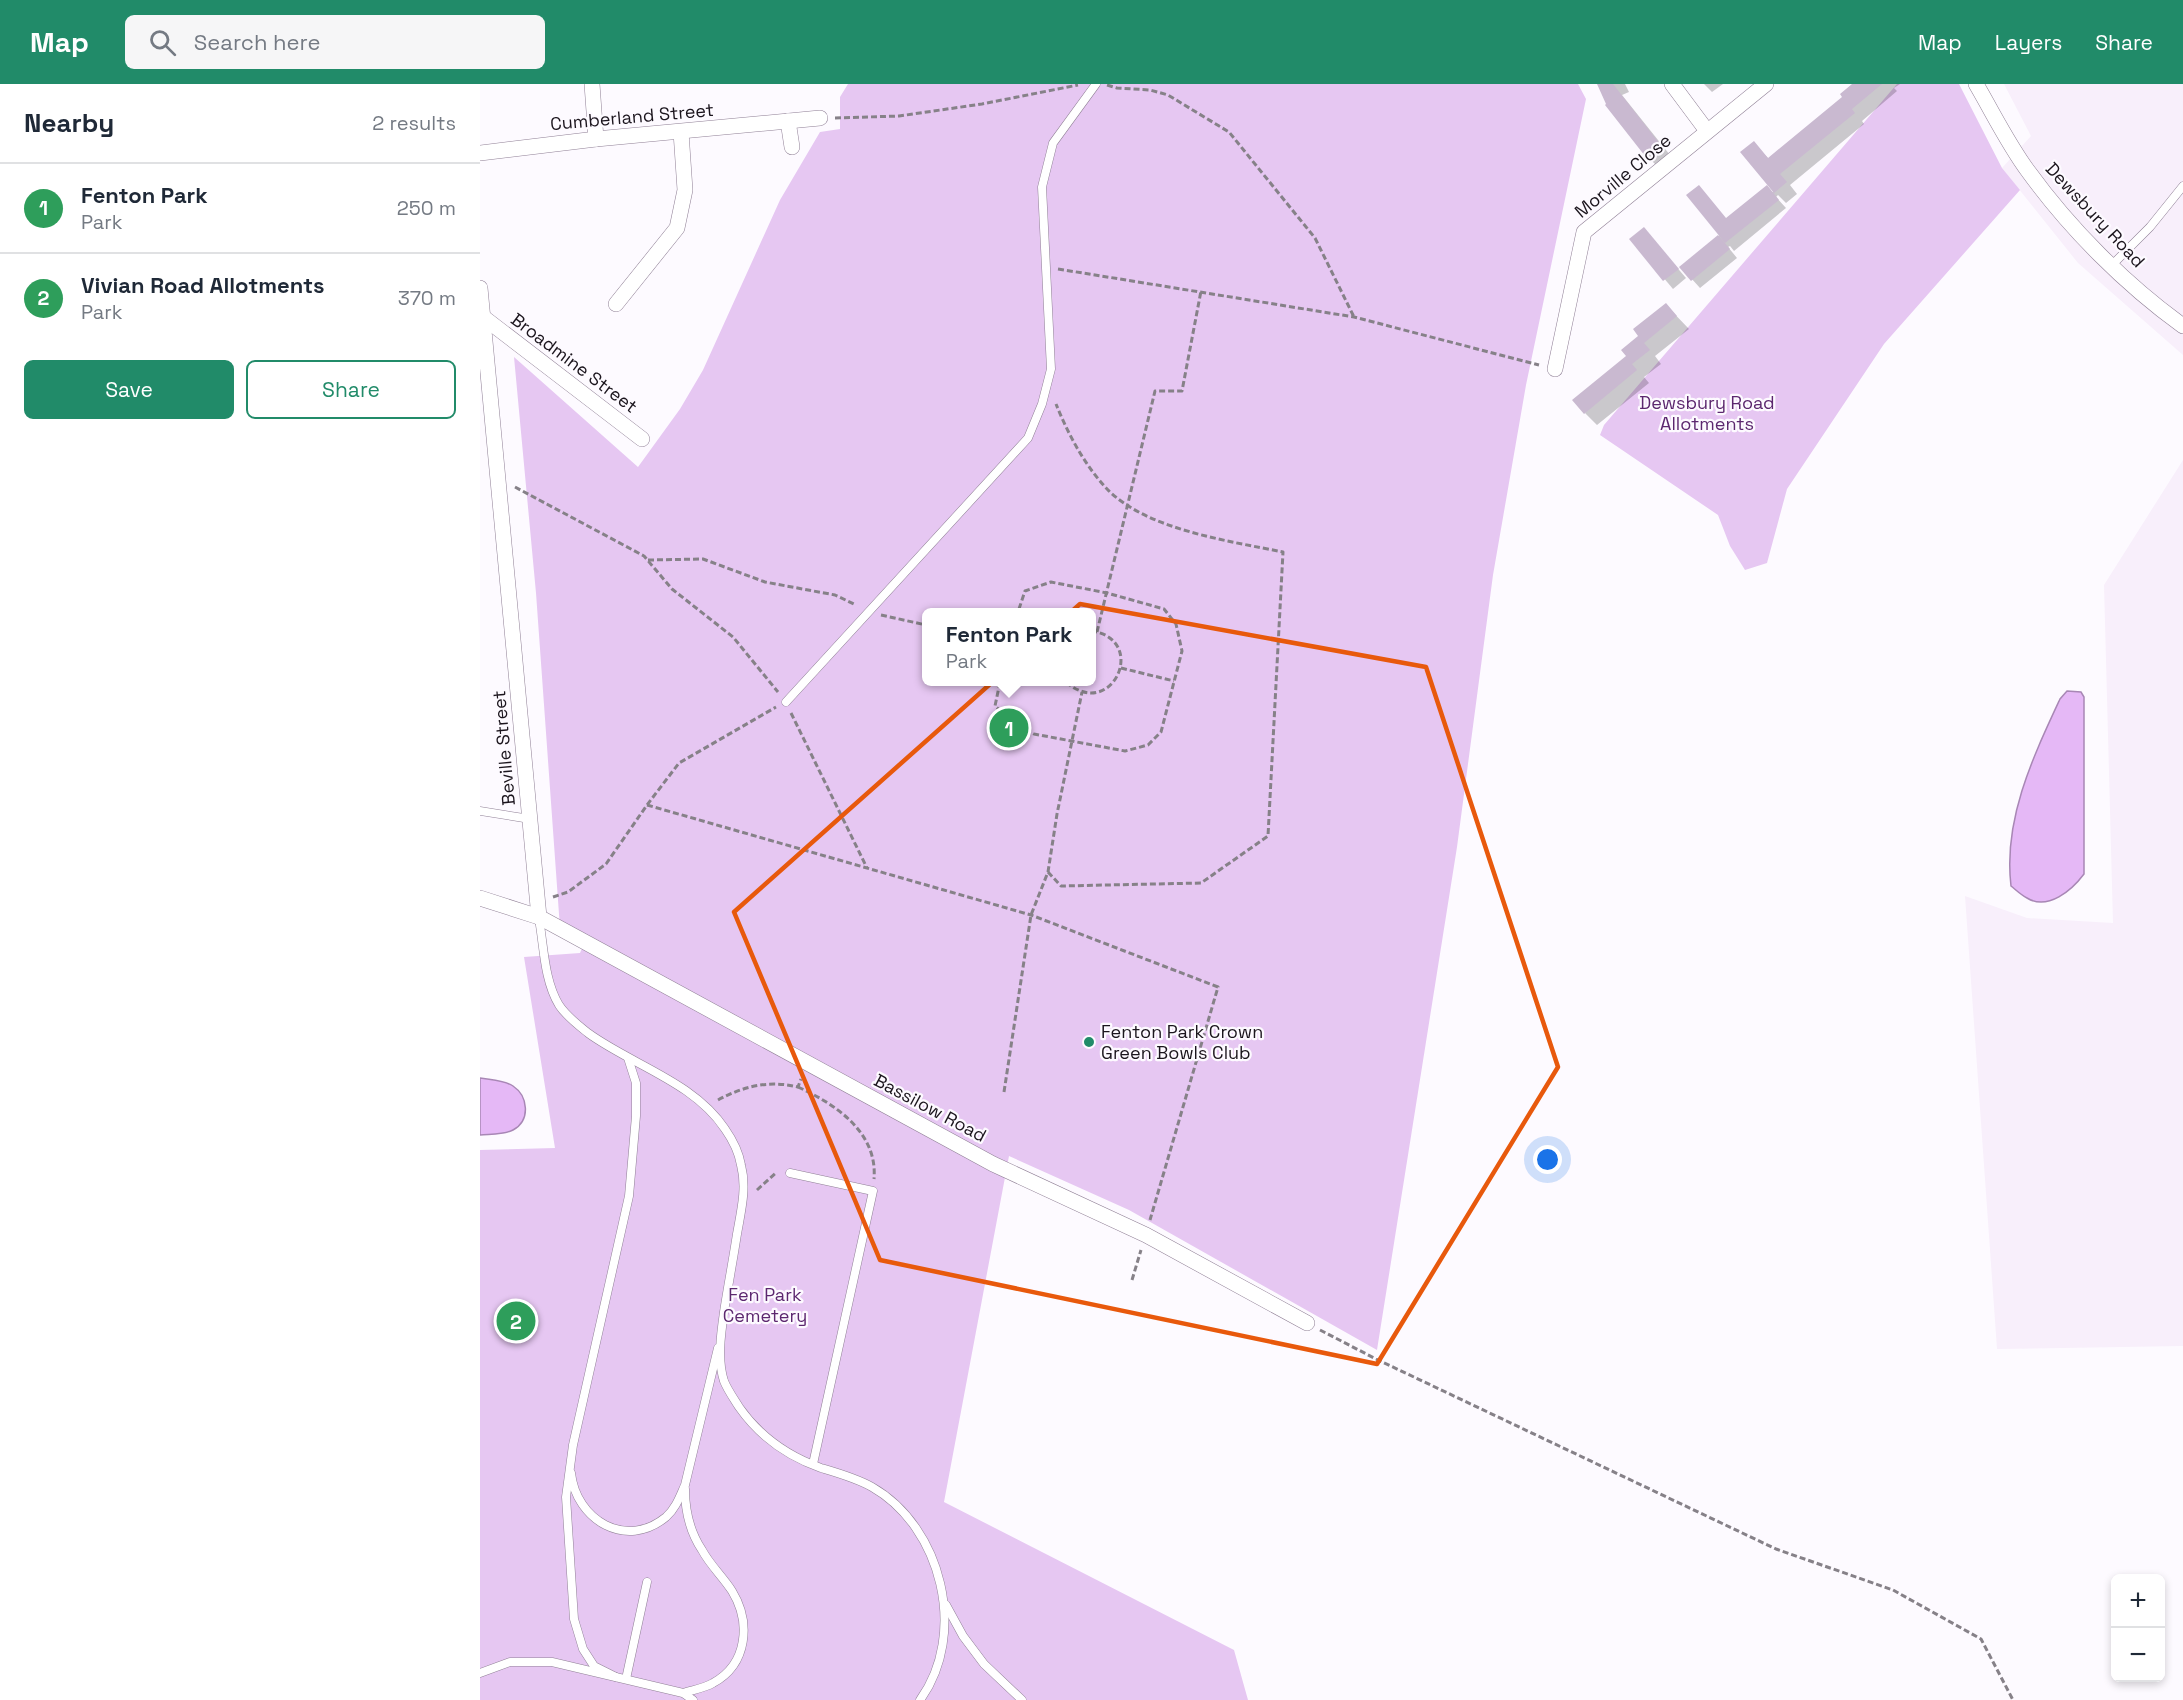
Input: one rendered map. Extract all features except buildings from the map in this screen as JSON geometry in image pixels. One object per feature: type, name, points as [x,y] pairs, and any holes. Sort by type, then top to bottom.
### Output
[{"type":"street","points":[[592,84],[596,139]]},
{"type":"street","points":[[1672,84],[1707,131]]},
{"type":"street","name":"Morville Close","points":[[1556,369],[1584,232],[1766,84]]},
{"type":"street","name":"Dewsbury Road","points":[[1976,84],[2027,170],[2068,220],[2112,265],[2163,312],[2183,326]]},
{"type":"street","name":"Cumberland Street","points":[[480,153],[596,139],[820,118]]},
{"type":"street","points":[[788,122],[792,147]]},
{"type":"street","points":[[616,304],[677,228],[685,190],[681,132]]},
{"type":"street","name":"Beville Street","points":[[480,288],[539,917]]},
{"type":"street","name":"Broadmine Street","points":[[481,317],[642,439]]},
{"type":"street","name":"Bassilow Road","points":[[480,898],[539,917],[993,1164],[1146,1235],[1307,1323]]},
{"type":"lane","points":[[786,702],[1028,438],[1042,404],[1051,369],[1042,187],[1053,142],[1096,84]]},
{"type":"lane","points":[[2112,265],[2150,227],[2183,186]]},
{"type":"lane","points":[[480,811],[530,819]]},
{"type":"lane","points":[[539,917],[549,984],[560,1007],[576,1024],[628,1058],[683,1089],[706,1106],[733,1143],[741,1165],[744,1193],[719,1343],[678,1502],[667,1516],[651,1526],[634,1530],[616,1529],[599,1522],[585,1510],[576,1495],[570,1459]]},
{"type":"lane","points":[[616,1677],[594,1666],[583,1648],[574,1619],[566,1497],[570,1459],[628,1196],[636,1116],[636,1083],[628,1058]]},
{"type":"lane","points":[[790,1173],[873,1191],[813,1464]]},
{"type":"lane","points":[[719,1343],[724,1381],[740,1408],[764,1437],[787,1453],[873,1488],[900,1509],[922,1538],[937,1570],[945,1604],[944,1636],[937,1671],[920,1700]]},
{"type":"lane","points":[[683,1692],[713,1684],[728,1672],[741,1653],[745,1633],[742,1614],[732,1591],[701,1550],[691,1529],[685,1504],[684,1485]]},
{"type":"lane","points":[[626,1679],[647,1582]]},
{"type":"lane","points":[[945,1604],[963,1636],[984,1664],[1022,1700]]},
{"type":"lane","points":[[480,1672],[510,1662],[552,1662],[683,1692],[693,1700]]},
{"type":"path","points":[[820,118],[899,116],[982,104],[1085,84]]},
{"type":"path","points":[[1105,84],[1117,88],[1150,90],[1168,95],[1229,132],[1315,238],[1354,317]]},
{"type":"path","points":[[1046,267],[1354,317],[1556,369]]},
{"type":"path","points":[[1072,686],[1082,692],[1096,693],[1106,689],[1114,682],[1121,668],[1121,657],[1117,646],[1110,638],[1098,632],[1155,392],[1182,391],[1201,291]]},
{"type":"path","points":[[1048,872],[1061,886],[1201,883],[1268,836],[1283,552],[1183,529],[1127,504],[1109,490],[1090,468],[1064,423],[1055,402]]},
{"type":"path","points":[[498,478],[644,556],[672,589],[733,637],[786,702],[867,868]]},
{"type":"path","points":[[648,561],[703,559],[765,582],[835,595],[869,612],[922,624]]},
{"type":"path","points":[[999,686],[995,706],[1015,724],[1034,734],[1125,751],[1148,746],[1161,732],[1182,651],[1176,624],[1164,609],[1107,593],[1051,582],[1025,591],[1019,608]]},
{"type":"path","points":[[1121,668],[1174,681]]},
{"type":"path","points":[[1004,1092],[1031,915],[1048,872],[1082,692]]},
{"type":"path","points":[[538,902],[568,892],[606,864],[646,805],[679,763],[786,702]]},
{"type":"path","points":[[646,805],[1031,915],[1218,987],[1132,1280]]},
{"type":"path","points":[[798,1087],[808,1064]]},
{"type":"path","points":[[706,1106],[738,1090],[763,1084],[785,1084],[820,1097],[860,1130],[871,1154],[874,1170],[873,1191]]},
{"type":"path","points":[[744,1193],[757,1190],[778,1171],[790,1173]]},
{"type":"path","points":[[1307,1323],[1377,1359],[1776,1550],[1893,1590],[1981,1639],[2013,1700]]},
{"type":"highlighted area","points":[[1080,604],[1426,667],[1558,1067],[1377,1364],[880,1260],[734,912]]},
{"type":"shaded area","points":[[2004,84],[2183,84],[2183,355],[2078,263],[2002,168],[2031,136]]},
{"type":"shaded area","points":[[2183,460],[2183,1346],[1997,1349],[1965,896],[2027,918],[2113,923],[2104,585]]},
{"type":"shaded area","points":[[2067,691],[2081,692],[2084,697],[2084,874],[2059,897],[2043,902],[2035,901],[2025,897],[2011,886],[2011,837],[2022,790],[2031,766],[2060,699]]},
{"type":"shaded area","points":[[480,1078],[501,1081],[518,1090],[525,1108],[523,1120],[519,1126],[501,1134],[480,1135]]},
{"type":"green space","name":"Fen Park Cemetery","points":[[848,84],[1578,84],[1586,99],[1526,385],[1493,575],[1457,847],[1377,1350],[1129,1210],[1009,1156],[944,1502],[1234,1650],[1248,1700],[480,1700],[480,1150],[555,1148],[524,957],[580,953],[588,935],[560,928],[536,593],[514,357],[638,467],[680,409],[703,370],[780,200],[820,132],[840,129],[840,97]]},
{"type":"green space","name":"Dewsbury Road Allotments","points":[[1897,84],[1959,84],[2002,168],[2020,190],[1884,344],[1787,489],[1767,563],[1745,570],[1730,546],[1718,515],[1600,435],[1604,425]]},
{"type":"place","name":"Fenton Park","points":[[1009,728]]},
{"type":"place","name":"Fenton Park Crown Green Bowls Club","points":[[1089,1042]]},
{"type":"place","name":"Vivian Road Allotments","points":[[516,1321]]}]
